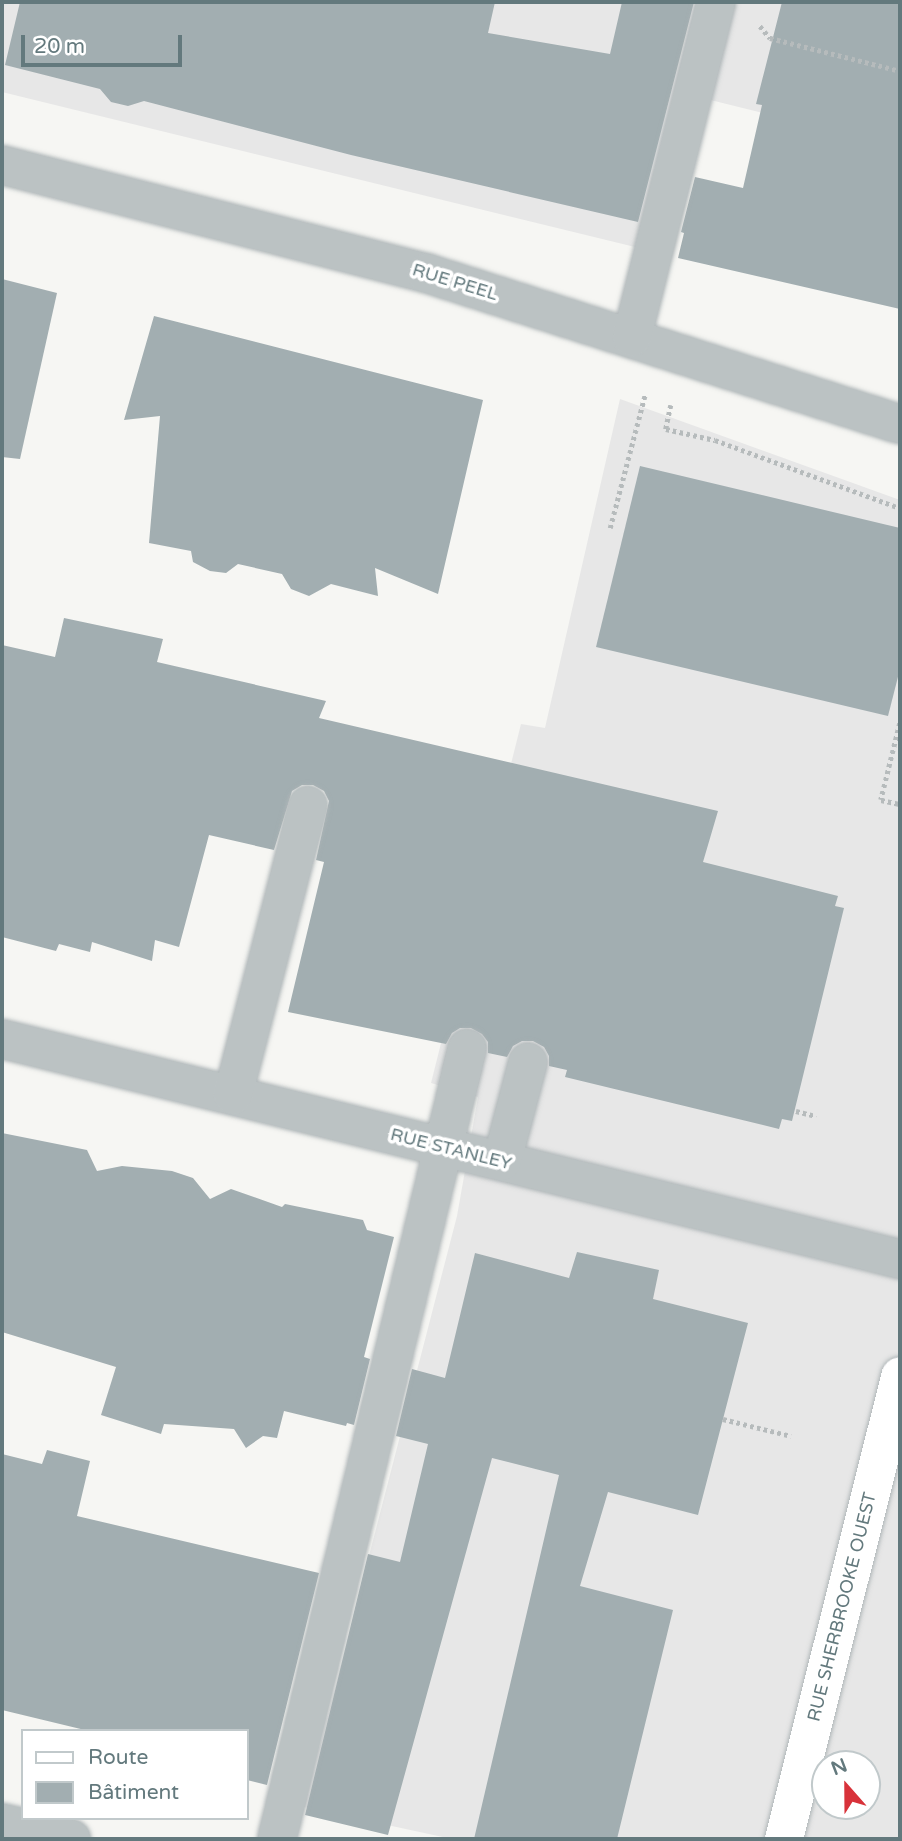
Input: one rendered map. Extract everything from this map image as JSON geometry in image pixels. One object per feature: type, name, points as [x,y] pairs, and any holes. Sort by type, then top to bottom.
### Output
[{"type":"main road","name":"RUE SHERBROOKE OUEST","points":[[784,1839],[900,1376]]},
{"type":"street","points":[[632,337],[716,2]]},
{"type":"street","name":"RUE PEEL","points":[[2,165],[395,264],[900,424]]},
{"type":"street","points":[[233,1095],[308,806]]},
{"type":"street","name":"RUE STANLEY","points":[[2,1039],[900,1259]]},
{"type":"street","points":[[277,1839],[467,1049]]},
{"type":"street","points":[[502,1161],[528,1062]]},
{"type":"street","points":[[2,1822],[71,1839]]},
{"type":"path","points":[[770,38],[900,71]]},
{"type":"path","points":[[610,528],[645,395]]},
{"type":"path","points":[[671,405],[666,429],[715,440],[900,508]]},
{"type":"path","points":[[900,723],[881,800],[900,804]]},
{"type":"path","points":[[796,1111],[816,1116]]},
{"type":"path","points":[[723,1419],[791,1436]]},
{"type":"shaded area","points":[[2,2],[900,2],[900,147],[674,91],[635,247],[2,92]]},
{"type":"shaded area","points":[[620,399],[900,500],[900,1839],[452,1839],[304,1807],[457,1216],[478,1097],[431,1083],[521,724],[545,728]]},
{"type":"building","points":[[20,2],[495,2],[488,33],[610,54],[622,2],[694,2],[638,222],[351,155],[144,101],[128,106],[111,102],[100,89],[5,65]]},
{"type":"building","points":[[782,2],[900,2],[900,309],[678,258],[684,233],[681,232],[695,177],[743,188],[762,105],[756,104]]},
{"type":"building","points":[[2,279],[57,293],[20,459],[2,457]]},
{"type":"building","points":[[154,316],[483,400],[438,594],[375,568],[378,596],[331,584],[309,596],[291,589],[282,574],[238,564],[226,573],[210,571],[193,562],[191,551],[149,543],[160,416],[124,420]]},
{"type":"building","points":[[640,466],[900,528],[900,669],[888,716],[596,647]]},
{"type":"building","points":[[64,618],[163,639],[157,662],[326,701],[319,718],[718,811],[703,862],[838,896],[835,906],[844,908],[792,1121],[782,1119],[779,1129],[565,1077],[567,1070],[549,1066],[549,1056],[544,1047],[533,1041],[522,1041],[513,1046],[507,1057],[488,1053],[488,1042],[482,1034],[471,1028],[460,1028],[452,1033],[446,1044],[288,1012],[324,862],[316,860],[329,801],[324,791],[313,785],[302,785],[292,791],[274,850],[209,835],[179,947],[155,940],[152,961],[92,942],[90,952],[59,944],[56,951],[2,937],[2,645],[55,657]]},
{"type":"building","points":[[2,1133],[87,1150],[97,1171],[122,1166],[172,1171],[193,1178],[210,1199],[231,1189],[282,1207],[285,1204],[363,1220],[367,1230],[394,1237],[364,1357],[370,1359],[354,1425],[347,1423],[346,1426],[284,1411],[277,1438],[263,1436],[246,1448],[234,1429],[164,1424],[161,1434],[101,1415],[116,1367],[2,1332]]},
{"type":"building","points":[[577,1252],[659,1270],[653,1299],[748,1323],[698,1515],[608,1492],[580,1586],[673,1610],[617,1839],[474,1839],[559,1475],[492,1458],[388,1835],[305,1815],[368,1554],[400,1562],[428,1444],[396,1436],[412,1369],[445,1378],[475,1253],[569,1278]]},
{"type":"building","points":[[47,1450],[90,1461],[77,1516],[319,1573],[267,1785],[248,1780],[248,1729],[81,1729],[2,1710],[2,1454],[42,1464]]}]
